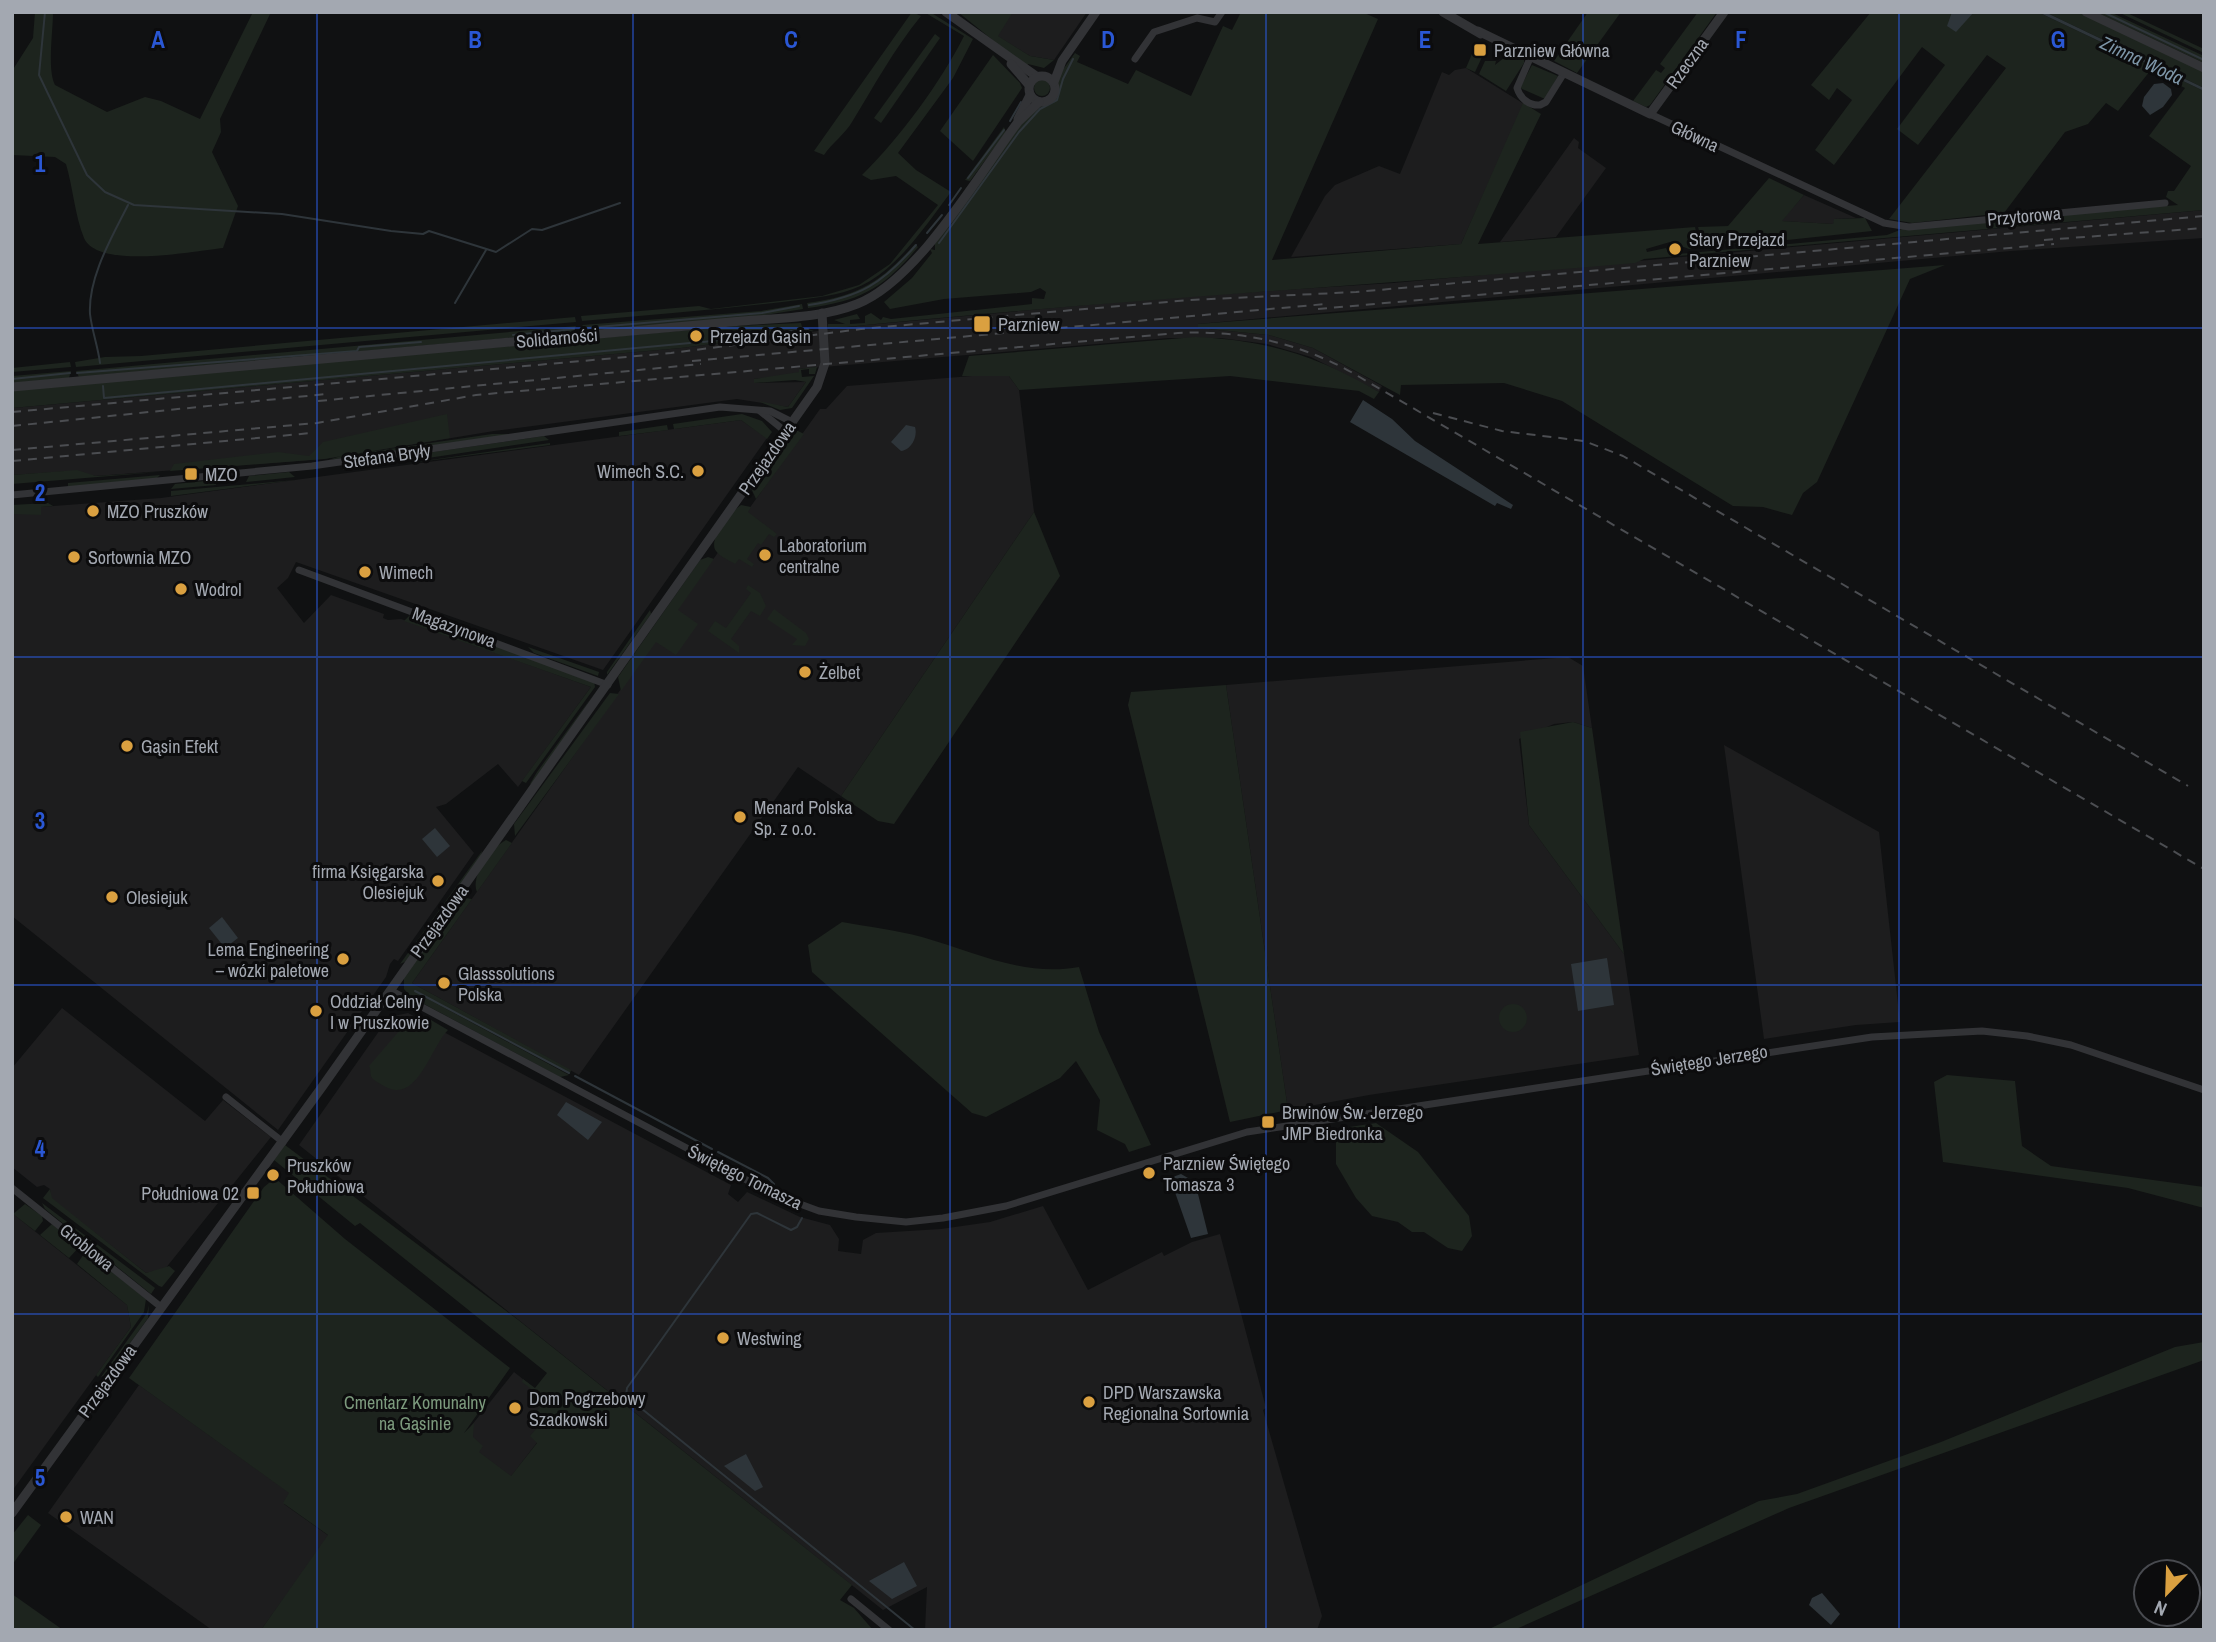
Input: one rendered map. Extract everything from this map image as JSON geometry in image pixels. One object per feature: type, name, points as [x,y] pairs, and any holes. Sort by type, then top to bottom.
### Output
[{"type":"street","points":[[946,12],[1006,57],[1054,82],[1062,61],[1096,12]]},
{"type":"street","points":[[1135,59],[1154,32],[1197,18],[1214,22],[1222,12]]},
{"type":"street","name":"Główna","points":[[1443,12],[1564,73],[1884,223]]},
{"type":"street","name":"Rzeczna","points":[[1650,114],[1724,12]]},
{"type":"street","points":[[2086,12],[2204,68]]},
{"type":"street","points":[[1531,56],[1517,86],[1521,96],[1531,104],[1537,106],[1546,102],[1564,73]]},
{"type":"street","points":[[1006,57],[1039,102]]},
{"type":"street","name":"Solidarności","points":[[1018,122],[1030,90],[1041,76],[1062,61]]},
{"type":"street","name":"Solidarności","points":[[12,387],[822,313],[861,303],[898,278],[1018,122],[1039,102],[1053,96],[1054,82]]},
{"type":"street","name":"Przytorowa","points":[[1884,223],[1909,227],[2165,203]]},
{"type":"street","name":"Przejazdowa","points":[[12,1513],[283,1142],[786,432],[824,371],[822,313]]},
{"type":"street","name":"Stefana Bryły","points":[[12,495],[312,467],[720,407],[770,411],[792,422]]},
{"type":"street","points":[[760,411],[786,432]]},
{"type":"street","name":"Magazynowa","points":[[299,570],[608,685]]},
{"type":"street","name":"Świętego Tomasza","points":[[390,990],[746,1181],[819,1211],[906,1222],[970,1214],[1048,1193],[1210,1141]]},
{"type":"street","name":"Świętego Jerzego","points":[[1210,1141],[1310,1121],[1814,1044],[1872,1037],[1960,1032],[2003,1033],[2048,1040],[2204,1090]]},
{"type":"street","points":[[226,1097],[283,1142]]},
{"type":"street","name":"Groblowa","points":[[12,1188],[161,1307]]},
{"type":"street","points":[[851,1599],[888,1630]]},
{"type":"shaded area","points":[[958,12],[1087,12],[1054,60],[1030,56]]},
{"type":"shaded area","points":[[1466,68],[1524,104],[1461,244],[1291,257],[1325,196],[1335,185],[1379,166],[1400,174],[1442,72],[1449,75],[1455,70]]},
{"type":"shaded area","points":[[1574,138],[1579,142],[1578,148],[1606,168],[1556,237],[1500,242]]},
{"type":"shaded area","points":[[1804,195],[1856,218],[1835,219],[1833,224],[1781,221]]},
{"type":"shaded area","points":[[2204,210],[2204,238],[2011,251],[1198,324],[1199,328],[1269,335],[1313,348],[1382,386],[1379,392],[1311,357],[1267,344],[1220,338],[1169,338],[799,369],[799,372],[788,376],[754,379],[755,383],[806,382],[788,407],[737,399],[494,431],[324,459],[96,476],[70,471],[12,475],[12,408],[681,348],[866,325],[1173,297],[1393,283]]},
{"type":"shaded area","points":[[984,375],[1009,376],[1019,390],[1034,512],[841,796],[798,767],[579,1075],[412,983],[820,409],[826,409],[847,386]]},
{"type":"shaded area","points":[[741,420],[767,438],[603,670],[296,562],[288,578],[277,588],[304,623],[331,595],[384,614],[383,618],[388,620],[401,619],[591,687],[518,787],[498,764],[446,804],[436,807],[474,853],[398,961],[394,959],[390,964],[386,977],[278,1130],[12,916],[12,514],[41,514],[40,507],[161,498]]},
{"type":"shaded area","points":[[1568,657],[1583,666],[1592,728],[1573,722],[1554,724],[1519,739],[1529,825],[1624,954],[1639,1055],[1369,1095],[1288,1110],[1226,685]]},
{"type":"shaded area","points":[[1724,745],[1879,832],[1900,1022],[1856,1025],[1764,1039]]},
{"type":"shaded area","points":[[62,1008],[205,1121],[223,1100],[271,1137],[165,1269],[146,1273],[51,1198],[50,1189],[44,1185],[37,1187],[12,1167],[12,1068]]},
{"type":"shaded area","points":[[408,1013],[731,1185],[728,1194],[738,1202],[747,1192],[800,1217],[830,1225],[839,1239],[838,1251],[861,1254],[863,1240],[876,1233],[941,1229],[990,1222],[1043,1206],[1088,1290],[1162,1252],[1164,1256],[1192,1242],[1220,1234],[1266,1408],[1263,1410],[1322,1616],[1317,1630],[925,1630],[927,1587],[883,1610],[299,1145],[389,1017]]},
{"type":"shaded area","points":[[12,1213],[127,1305],[131,1327],[12,1491]]},
{"type":"shaded area","points":[[514,1372],[562,1410],[509,1479],[460,1440]]},
{"type":"shaded area","points":[[139,1385],[290,1493],[284,1504],[329,1536],[261,1630],[212,1630],[48,1513]]},
{"type":"green space","points":[[35,12],[53,12],[51,60],[55,85],[107,112],[145,97],[161,101],[200,119],[253,12],[271,12],[220,119],[221,132],[212,152],[238,206],[223,248],[170,255],[126,256],[93,248],[84,238],[81,229],[66,164],[55,157],[12,155],[12,71],[33,38]]},
{"type":"green space","points":[[912,12],[921,16],[849,126],[824,155],[814,151]]},
{"type":"green space","points":[[924,12],[930,12],[973,39],[953,78],[898,153],[916,170],[951,192],[915,240],[894,262],[862,285],[826,296],[717,309],[582,321],[581,316],[699,306],[711,309],[822,296],[859,285],[890,264],[938,205],[896,176],[871,180],[862,175],[918,109],[944,72],[964,36]]},
{"type":"green space","points":[[958,12],[1013,12],[998,36],[1030,56],[1054,60],[1044,68],[1028,64],[1026,67]]},
{"type":"green space","points":[[1241,12],[1362,12],[1378,19],[1272,260],[1461,244],[1523,103],[1541,114],[1478,244],[1695,227],[1697,236],[1725,245],[1689,249],[1670,242],[1646,249],[1647,252],[1666,248],[1669,253],[1678,254],[1887,235],[1905,228],[2178,205],[2166,197],[2168,191],[2174,191],[2191,166],[2149,136],[2185,88],[2150,71],[2118,111],[2106,103],[2088,124],[2065,132],[2004,213],[1912,223],[1889,219],[2006,68],[1987,55],[1918,145],[1897,129],[1945,65],[1922,47],[1834,165],[1815,150],[1852,100],[1837,88],[1829,100],[1811,85],[1871,12],[2038,12],[2204,91],[2204,210],[1644,259],[1635,263],[1029,310],[828,329],[828,324],[845,324],[834,320],[857,314],[860,319],[850,320],[850,324],[865,323],[865,316],[871,313],[881,320],[883,317],[891,319],[1032,304],[1032,298],[1044,299],[1046,292],[1040,288],[1031,292],[944,299],[890,309],[884,302],[912,278],[932,253],[930,249],[935,250],[935,243],[1017,129],[1040,105],[1055,98],[1059,75],[1075,53],[1080,56],[1077,62],[1128,84],[1136,70],[1191,96],[1223,26],[1232,30]]},
{"type":"green space","points":[[1588,12],[1621,12],[1577,73],[1554,61]]},
{"type":"green space","points":[[1698,12],[1717,12],[1650,105],[1646,107],[1633,101],[1656,70],[1661,73],[1665,68],[1660,64]]},
{"type":"green space","points":[[2045,12],[2078,12],[2204,71],[2204,88]]},
{"type":"green space","points":[[2096,12],[2110,12],[2204,56],[2204,63]]},
{"type":"green space","points":[[2118,12],[2125,12],[2204,49],[2204,53]]},
{"type":"green space","points":[[935,34],[940,38],[881,123],[874,118]]},
{"type":"green space","points":[[1477,42],[1483,55],[1475,72],[1466,68]]},
{"type":"green space","points":[[1510,53],[1510,56],[1514,54],[1524,59],[1524,63],[1506,91],[1479,74],[1485,61],[1496,61],[1495,65]]},
{"type":"green space","points":[[993,55],[1022,88],[973,161],[940,131]]},
{"type":"green space","points":[[1532,65],[1558,76],[1545,99],[1520,88]]},
{"type":"green space","points":[[1039,80],[1045,80],[1050,88],[1048,94],[1039,96],[1034,91],[1034,85]]},
{"type":"green space","points":[[1004,127],[1006,132],[970,181],[965,180]]},
{"type":"green space","points":[[1769,178],[1804,195],[1782,221],[1833,224],[1834,219],[1865,218],[1872,231],[1740,245],[1700,234],[1698,227],[1728,226]]},
{"type":"green space","points":[[915,244],[918,247],[906,261],[870,290],[843,301],[808,308],[807,303],[841,296],[880,278]]},
{"type":"green space","points":[[1945,265],[1910,279],[1817,482],[1803,493],[1792,515],[1763,507],[1733,506],[1562,401],[1504,383],[1401,385],[1400,395],[1313,348],[1269,335],[1198,328],[1198,324]]},
{"type":"green space","points":[[802,304],[803,309],[759,316],[588,331],[582,325],[761,311]]},
{"type":"green space","points":[[575,317],[576,322],[76,367],[75,362],[105,357]]},
{"type":"green space","points":[[801,323],[802,327],[814,331],[681,348],[12,408],[12,390],[735,326]]},
{"type":"green space","points":[[576,326],[573,332],[79,377],[76,371]]},
{"type":"green space","points":[[1195,337],[1245,342],[1291,352],[1356,379],[1379,392],[1374,399],[1359,391],[1230,376],[1019,390],[1009,376],[962,376],[969,356]]},
{"type":"green space","points":[[70,362],[71,367],[12,372],[12,368]]},
{"type":"green space","points":[[817,367],[815,374],[809,374],[809,369],[801,370],[802,377],[814,376],[792,408],[780,410],[758,401],[788,407],[806,382],[795,380],[754,383],[754,379],[799,372],[799,369]]},
{"type":"green space","points":[[71,371],[69,378],[12,383],[12,376]]},
{"type":"green space","points":[[447,414],[450,438],[324,459],[170,471],[174,464],[278,452],[309,456],[323,442]]},
{"type":"green space","points":[[742,414],[762,421],[772,432],[767,439],[741,420],[674,429],[673,424]]},
{"type":"green space","points":[[667,425],[668,430],[619,436],[619,432]]},
{"type":"green space","points":[[796,430],[804,434],[756,499],[751,488],[788,435]]},
{"type":"green space","points":[[492,434],[515,434],[328,460],[341,456]]},
{"type":"green space","points":[[544,436],[549,440],[401,462],[405,456]]},
{"type":"green space","points":[[550,443],[550,445],[402,464]]},
{"type":"green space","points":[[390,458],[395,463],[343,470],[346,465]]},
{"type":"green space","points":[[77,470],[96,476],[159,472],[12,484],[12,475]]},
{"type":"green space","points":[[289,472],[295,477],[246,482],[249,476]]},
{"type":"green space","points":[[160,475],[156,479],[68,487],[68,483]]},
{"type":"green space","points":[[215,480],[216,485],[171,489],[175,484]]},
{"type":"green space","points":[[295,480],[171,496],[171,491]]},
{"type":"green space","points":[[48,503],[53,506],[41,507],[41,515],[12,514],[12,505]]},
{"type":"green space","points":[[741,505],[751,507],[748,512],[777,534],[774,537],[769,534],[761,545],[758,543],[747,559],[754,564],[752,567],[739,559],[735,564],[720,555],[714,546],[722,526]]},
{"type":"green space","points":[[1034,512],[1060,576],[894,824],[878,821],[841,796]]},
{"type":"green space","points":[[708,557],[714,559],[678,610],[698,624],[676,655],[656,642],[621,691],[618,677],[700,560]]},
{"type":"green space","points":[[748,585],[760,593],[766,606],[760,616],[751,611],[731,639],[739,646],[739,653],[708,631],[715,621],[726,628],[751,593],[746,589]]},
{"type":"green space","points":[[774,609],[806,633],[809,639],[805,646],[792,645],[797,639],[767,619]]},
{"type":"green space","points":[[650,610],[651,614],[607,675],[607,672]]},
{"type":"green space","points":[[410,615],[594,681],[595,687],[526,783],[522,781],[591,687],[404,621]]},
{"type":"green space","points":[[528,647],[599,672],[598,676],[534,653]]},
{"type":"green space","points":[[1226,685],[1288,1110],[1230,1122],[1128,705],[1131,692]]},
{"type":"green space","points":[[596,691],[533,783],[530,784],[537,772]]},
{"type":"green space","points":[[610,693],[619,694],[515,836],[514,824]]},
{"type":"green space","points":[[1573,722],[1592,728],[1624,954],[1529,825],[1520,732]]},
{"type":"green space","points":[[506,840],[512,843],[477,892],[476,878],[483,863],[494,849]]},
{"type":"green space","points":[[482,851],[407,961],[400,964]]},
{"type":"green space","points":[[465,898],[472,899],[412,983],[571,1070],[570,1073],[415,992],[569,1075],[560,1077],[411,997],[404,989],[404,977],[439,929],[444,927],[442,925],[457,903]]},
{"type":"green space","points":[[842,922],[912,935],[1019,966],[1038,969],[1079,967],[1099,1032],[1151,1145],[1129,1152],[1125,1144],[1097,1130],[1100,1100],[1076,1061],[1060,1078],[986,1117],[972,1113],[812,972],[808,945]]},
{"type":"green space","points":[[1513,1004],[1523,1008],[1527,1018],[1523,1028],[1513,1032],[1503,1028],[1499,1018],[1503,1008]]},
{"type":"green space","points":[[431,1020],[448,1030],[414,1081],[406,1088],[396,1090],[373,1079],[369,1066],[406,1023],[420,1024]]},
{"type":"green space","points":[[1947,1075],[2015,1081],[2022,1146],[2051,1166],[2204,1187],[2204,1208],[2128,1188],[1943,1162],[1934,1082]]},
{"type":"green space","points":[[1376,1123],[1418,1152],[1469,1216],[1472,1236],[1462,1251],[1448,1248],[1424,1232],[1412,1232],[1398,1222],[1372,1216],[1356,1198],[1336,1164],[1336,1129]]},
{"type":"green space","name":"Cmentarz Komunalny na Gąsinie","points":[[285,1145],[517,1319],[852,1585],[840,1600],[854,1608],[873,1630],[261,1630],[328,1535],[283,1503],[289,1493],[129,1378],[264,1187],[275,1178],[345,1239],[510,1368],[464,1433],[474,1423],[473,1437],[483,1446],[479,1452],[511,1476],[537,1443],[530,1436],[537,1428],[529,1422],[545,1400],[522,1382],[523,1379],[535,1388],[547,1373],[360,1223],[355,1226],[274,1160]]},
{"type":"green space","points":[[50,1189],[52,1198],[146,1273],[169,1266],[175,1271],[162,1287],[159,1286],[43,1198]]},
{"type":"green space","points":[[42,1203],[155,1288],[151,1294],[45,1209]]},
{"type":"green space","points":[[25,1204],[42,1216],[43,1221],[35,1231],[13,1214]]},
{"type":"green space","points":[[52,1224],[80,1246],[69,1258],[40,1235]]},
{"type":"green space","points":[[86,1251],[98,1266],[101,1263],[146,1299],[144,1312],[98,1377],[96,1375],[131,1327],[127,1305],[77,1264]]},
{"type":"green space","points":[[149,1305],[148,1318],[108,1374],[101,1377],[147,1313]]},
{"type":"green space","points":[[2204,1342],[2204,1360],[1789,1508],[1514,1630],[1487,1630],[1759,1501],[1797,1494],[1941,1442],[2175,1347]]},
{"type":"green space","points":[[28,1515],[41,1525],[12,1565],[12,1535]]},
{"type":"green space","points":[[12,1594],[63,1630],[12,1630]]},
{"type":"water","points":[[1952,12],[1974,12],[1956,32],[1947,26]]},
{"type":"water","name":"Zimna Woda","points":[[2038,12],[2045,12],[2204,88],[2204,91]]},
{"type":"water","points":[[2163,83],[2171,89],[2172,95],[2163,107],[2150,115],[2142,106],[2144,97],[2154,84]]},
{"type":"water","points":[[1363,400],[1392,419],[1415,441],[1513,505],[1511,509],[1497,503],[1495,506],[1350,422]]},
{"type":"water","points":[[906,425],[915,427],[915,439],[911,446],[901,451],[891,442]]},
{"type":"water","points":[[435,828],[450,846],[437,857],[422,839]]},
{"type":"water","points":[[222,917],[238,938],[225,948],[209,928]]},
{"type":"water","points":[[1607,958],[1614,1005],[1578,1011],[1571,964]]},
{"type":"water","points":[[566,1102],[602,1122],[588,1140],[557,1115]]},
{"type":"water","points":[[1181,1174],[1195,1182],[1208,1234],[1191,1238],[1170,1178]]},
{"type":"water","points":[[746,1454],[763,1487],[755,1491],[724,1466]]},
{"type":"water","points":[[904,1562],[917,1586],[892,1599],[869,1581]]},
{"type":"water","points":[[1822,1593],[1840,1614],[1831,1625],[1809,1605],[1812,1598]]},
{"type":"waterway","points":[[45,12],[39,75],[87,175],[105,192],[134,205],[282,214],[391,231],[423,234],[429,231],[496,252],[532,229],[542,230],[620,203]]},
{"type":"waterway","points":[[2103,12],[2204,60]]},
{"type":"waterway","points":[[939,243],[1019,132],[1040,109],[1057,100],[1073,59]]},
{"type":"waterway","points":[[1010,121],[1021,102]]},
{"type":"waterway","points":[[968,178],[1004,130]]},
{"type":"waterway","points":[[949,205],[961,188]]},
{"type":"waterway","points":[[100,363],[90,314],[90,300],[102,258],[128,205]]},
{"type":"waterway","points":[[927,233],[942,215]]},
{"type":"waterway","points":[[809,305],[842,298],[869,287],[892,270],[916,245]]},
{"type":"waterway","points":[[455,303],[486,250]]},
{"type":"waterway","points":[[585,328],[762,313],[799,306]]},
{"type":"waterway","points":[[513,335],[574,329]]},
{"type":"waterway","points":[[703,342],[808,329]]},
{"type":"waterway","points":[[77,373],[357,351],[359,347],[421,342]]},
{"type":"waterway","points":[[103,386],[104,398],[690,343]]},
{"type":"waterway","points":[[12,379],[70,373]]},
{"type":"waterway","points":[[415,991],[569,1073]]},
{"type":"waterway","points":[[575,1076],[712,1149]]},
{"type":"waterway","points":[[718,1152],[768,1178],[774,1184]]},
{"type":"waterway","points":[[802,1218],[797,1227],[791,1230],[757,1213],[751,1214],[627,1388],[626,1396],[915,1630]]},
{"type":"railway","points":[[12,412],[671,353],[861,329],[1050,312],[1190,300],[1356,292],[2204,216]]},
{"type":"railway","points":[[2044,240],[2204,228]]},
{"type":"railway","points":[[1318,309],[2054,244]]},
{"type":"railway","points":[[692,361],[1326,304]]},
{"type":"railway","points":[[12,450],[317,423],[476,395],[1178,333],[1223,334],[1267,340],[1310,353],[1351,372],[2204,869]]},
{"type":"railway","points":[[318,401],[701,364]]},
{"type":"railway","points":[[12,426],[326,394]]},
{"type":"railway","points":[[1433,413],[1502,431],[1584,441],[1623,456],[2188,786]]},
{"type":"railway","points":[[12,461],[311,433]]},
{"type":"place","name":"Parzniew Główna","points":[[1480,50]]},
{"type":"place","name":"Stary Przejazd Parzniew","points":[[1675,249]]},
{"type":"place","name":"Parzniew","points":[[982,324]]},
{"type":"place","name":"Przejazd Gąsin","points":[[696,336]]},
{"type":"place","name":"Wimech S.C.","points":[[698,471]]},
{"type":"place","name":"MZO","points":[[191,474]]},
{"type":"place","name":"MZO Pruszków","points":[[93,511]]},
{"type":"place","name":"Laboratorium centralne","points":[[765,555]]},
{"type":"place","name":"Sortownia MZO","points":[[74,557]]},
{"type":"place","name":"Wimech","points":[[365,572]]},
{"type":"place","name":"Wodrol","points":[[181,589]]},
{"type":"place","name":"Żelbet","points":[[805,672]]},
{"type":"place","name":"Gąsin Efekt","points":[[127,746]]},
{"type":"place","name":"Menard Polska Sp. z o.o.","points":[[740,817]]},
{"type":"place","name":"firma Księgarska Olesiejuk","points":[[438,881]]},
{"type":"place","name":"Olesiejuk","points":[[112,897]]},
{"type":"place","name":"Lema Engineering – wózki paletowe","points":[[343,959]]},
{"type":"place","name":"Glasssolutions Polska","points":[[444,983]]},
{"type":"place","name":"Oddział Celny I w Pruszkowie","points":[[316,1011]]},
{"type":"place","name":"Brwinów Św. Jerzego JMP Biedronka","points":[[1268,1122]]},
{"type":"place","name":"Parzniew Świętego Tomasza 3","points":[[1149,1173]]},
{"type":"place","name":"Pruszków Południowa","points":[[273,1175]]},
{"type":"place","name":"Południowa 02","points":[[253,1193]]},
{"type":"place","name":"Westwing","points":[[723,1338]]},
{"type":"place","name":"DPD Warszawska Regionalna Sortownia","points":[[1089,1402]]},
{"type":"place","name":"Dom Pogrzebowy Szadkowski","points":[[515,1408]]},
{"type":"place","name":"WAN","points":[[66,1517]]}]
